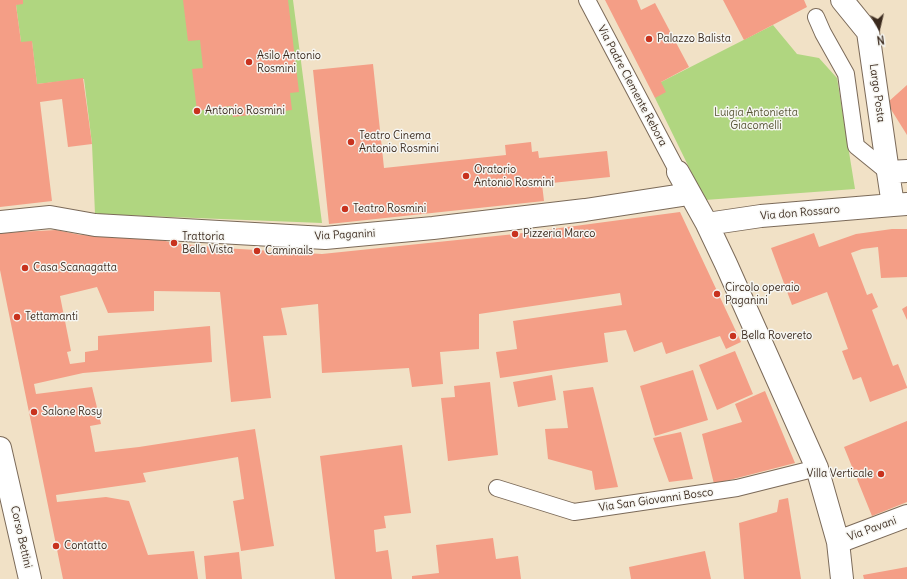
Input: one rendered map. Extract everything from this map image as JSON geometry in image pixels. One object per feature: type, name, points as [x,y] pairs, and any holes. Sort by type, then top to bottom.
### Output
[{"type":"street","name":"Largo Posta","points":[[842,0],[868,32],[898,171],[900,204]]},
{"type":"street","points":[[678,172],[707,224],[817,468],[838,542],[842,579]]},
{"type":"street","name":"Via Paganini","points":[[0,222],[50,217],[95,225],[324,238],[433,228],[585,210],[689,194]]},
{"type":"street","name":"Via don Rossaro","points":[[707,224],[761,216],[900,204]]},
{"type":"street","name":"Corso Bettini","points":[[0,448],[30,579]]},
{"type":"street","name":"Via Pavani","points":[[838,542],[907,516]]},
{"type":"lane","name":"Via Padre Clemente Rebora","points":[[588,0],[678,172]]},
{"type":"lane","points":[[816,17],[822,33],[846,74],[856,146],[898,171]]},
{"type":"lane","name":"Via San Giovanni Bosco","points":[[497,488],[574,512],[737,488],[817,468]]},
{"type":"green space","name":"Antonio Rosmini","points":[[23,0],[293,0],[322,223],[95,214],[92,144],[84,79],[37,84],[32,42],[21,42],[16,5]]},
{"type":"green space","name":"Luigia Antonietta Giacomelli","points":[[773,25],[797,54],[819,58],[837,78],[855,189],[705,200],[655,98],[661,82]]},
{"type":"building","points":[[0,0],[23,0],[23,4],[16,5],[21,42],[32,41],[37,84],[83,78],[92,144],[68,147],[62,99],[40,102],[52,201],[0,207]]},
{"type":"building","name":"Asilo Antonio Rosmini","points":[[183,0],[288,0],[299,92],[290,93],[292,110],[233,117],[231,106],[197,111],[192,69],[203,68],[200,40],[188,41]]},
{"type":"building","name":"Palazzo Balista","points":[[605,0],[637,0],[641,10],[655,3],[689,67],[661,82],[666,92],[655,98]]},
{"type":"building","name":"Palazzo Balista","points":[[723,0],[804,0],[807,7],[744,40]]},
{"type":"building","points":[[373,64],[384,168],[506,155],[505,145],[531,142],[532,152],[538,151],[539,158],[607,151],[610,177],[542,184],[544,201],[329,224],[313,70]]},
{"type":"building","points":[[907,85],[907,135],[887,103]]},
{"type":"building","points":[[680,212],[741,342],[726,349],[720,336],[666,354],[662,342],[634,352],[626,330],[604,333],[608,362],[500,378],[496,352],[517,349],[513,321],[622,305],[620,293],[479,314],[479,349],[440,352],[443,384],[412,387],[409,368],[322,373],[318,304],[281,308],[287,335],[263,336],[271,398],[231,402],[220,292],[154,291],[154,311],[108,313],[97,287],[60,296],[71,351],[67,352],[70,364],[85,362],[85,352],[98,350],[98,336],[210,326],[212,362],[83,373],[34,384],[36,394],[92,387],[101,424],[90,426],[95,452],[139,447],[255,429],[274,546],[241,551],[233,501],[244,499],[238,457],[143,473],[146,482],[56,495],[57,502],[106,497],[129,501],[148,555],[194,551],[198,579],[63,579],[0,270],[0,233],[56,230],[81,235],[152,238],[174,243],[223,248],[322,254],[515,234]]},
{"type":"building","points":[[892,229],[907,229],[907,277],[881,278],[878,247],[862,249],[851,253],[867,295],[872,293],[878,307],[872,310],[893,366],[898,364],[907,387],[870,402],[861,377],[853,380],[842,351],[848,349],[827,292],[792,305],[771,248],[814,233],[819,247],[856,234]]},
{"type":"building","points":[[907,306],[907,320],[902,309]]},
{"type":"building","points":[[735,351],[753,394],[717,410],[699,365]]},
{"type":"building","points":[[693,370],[708,420],[655,436],[640,386]]},
{"type":"building","points":[[552,375],[556,400],[518,407],[513,382]]},
{"type":"building","points":[[490,382],[498,455],[448,461],[441,398],[455,397],[454,386]]},
{"type":"building","points":[[593,387],[618,487],[595,490],[592,471],[548,459],[545,429],[568,428],[563,391]]},
{"type":"building","points":[[765,391],[795,463],[714,484],[702,434],[742,422],[735,404]]},
{"type":"building","name":"Villa Verticale","points":[[907,421],[907,502],[872,516],[844,447]]},
{"type":"building","points":[[681,432],[693,479],[669,482],[653,438]]},
{"type":"building","points":[[402,445],[411,513],[384,516],[386,528],[374,530],[376,552],[388,550],[392,579],[335,579],[320,456]]},
{"type":"building","points":[[788,498],[801,579],[744,579],[739,523],[777,512],[779,500]]},
{"type":"building","points":[[493,538],[496,559],[518,556],[521,579],[412,579],[412,576],[439,573],[436,545]]},
{"type":"building","points":[[705,551],[711,579],[631,579],[629,567]]},
{"type":"building","points":[[239,552],[242,579],[206,579],[204,556]]},
{"type":"building","points":[[907,567],[907,579],[864,579],[863,575]]},
{"type":"place","name":"Palazzo Balista","points":[[649,39]]},
{"type":"place","name":"Asilo Antonio Rosmini","points":[[249,62]]},
{"type":"place","name":"Antonio Rosmini","points":[[197,111]]},
{"type":"place","name":"Teatro Cinema Antonio Rosmini","points":[[351,142]]},
{"type":"place","name":"Oratorio Antonio Rosmini","points":[[466,176]]},
{"type":"place","name":"Teatro Rosmini","points":[[345,209]]},
{"type":"place","name":"Pizzeria Marco","points":[[515,234]]},
{"type":"place","name":"Trattoria Bella Vista","points":[[174,243]]},
{"type":"place","name":"Caminails","points":[[257,251]]},
{"type":"place","name":"Casa Scanagatta","points":[[25,268]]},
{"type":"place","name":"Circolo operaio Paganini","points":[[717,294]]},
{"type":"place","name":"Tettamanti","points":[[17,317]]},
{"type":"place","name":"Bella Rovereto","points":[[733,336]]},
{"type":"place","name":"Salone Rosy","points":[[34,412]]},
{"type":"place","name":"Villa Verticale","points":[[881,474]]},
{"type":"place","name":"Contatto","points":[[56,546]]}]
